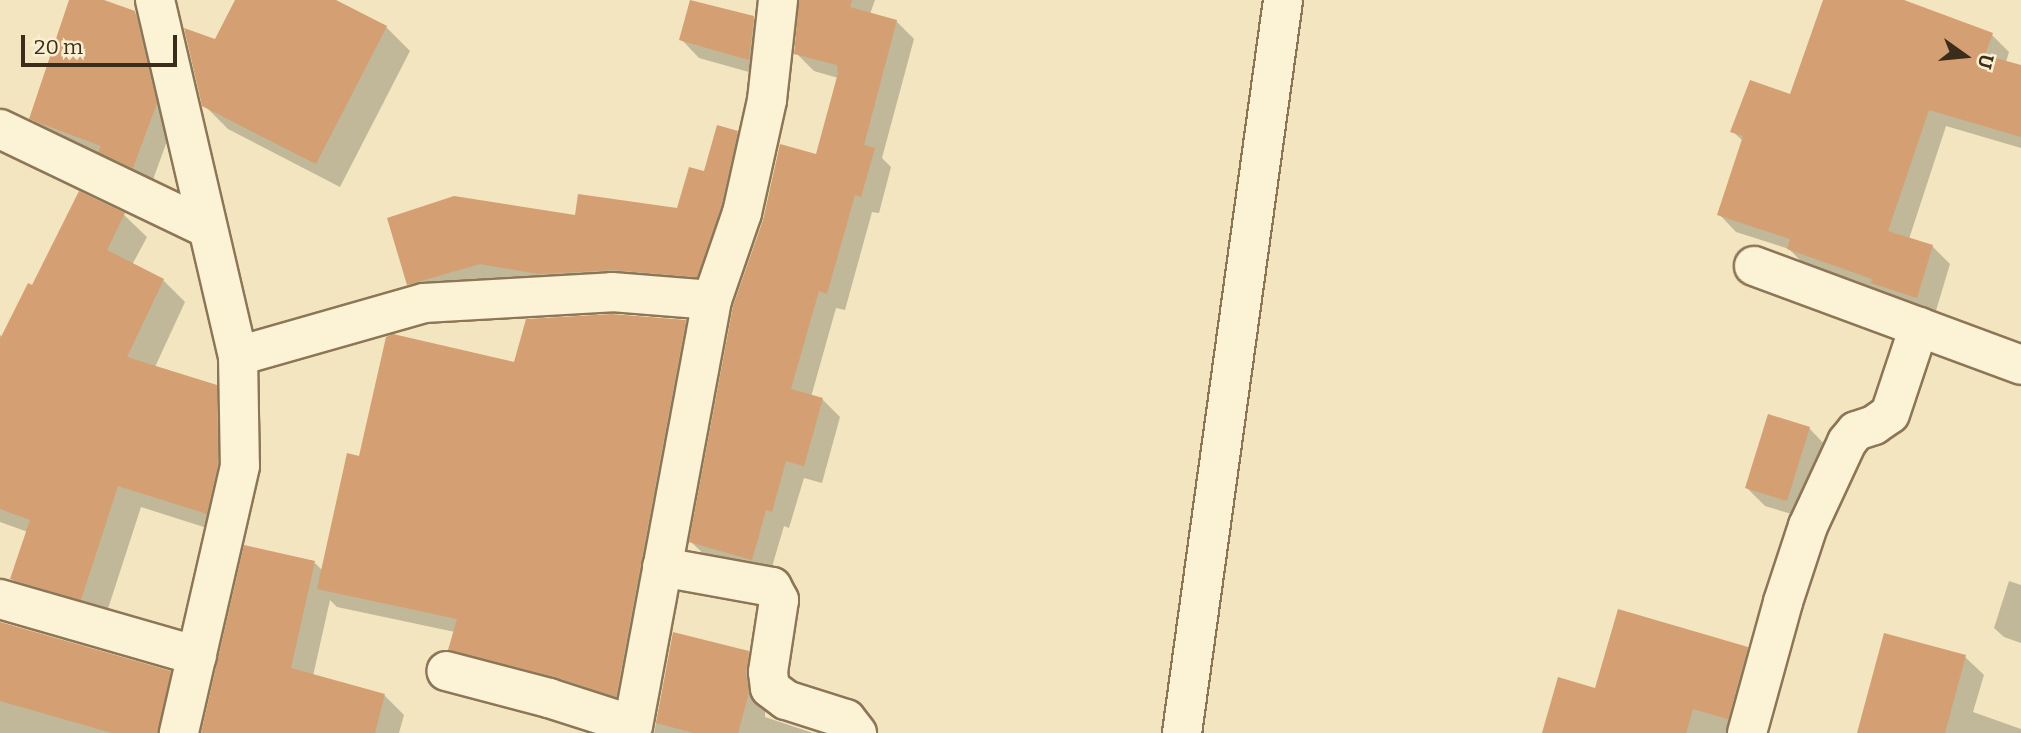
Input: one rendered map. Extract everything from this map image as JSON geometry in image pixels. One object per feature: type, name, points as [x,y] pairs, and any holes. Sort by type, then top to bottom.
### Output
[{"type":"street","points":[[155,0],[238,356],[240,466],[179,733]]},
{"type":"street","points":[[446,671],[549,698],[643,729],[662,567],[712,300],[743,213],[767,100],[778,0]]},
{"type":"street","points":[[1182,733],[1283,0]]},
{"type":"street","points":[[0,129],[207,228]]},
{"type":"street","points":[[1754,266],[2021,365]]},
{"type":"street","points":[[238,356],[424,303],[612,292],[712,300]]},
{"type":"street","points":[[1747,733],[1783,602],[1808,526],[1847,442],[1856,431],[1874,425],[1890,414],[1919,327]]},
{"type":"street","points":[[662,567],[772,587],[779,600],[768,672],[770,688],[786,700],[846,719],[857,733]]},
{"type":"street","points":[[0,599],[197,656]]},
{"type":"building","points":[[69,0],[104,0],[135,11],[157,103],[133,168],[98,152],[101,146],[29,119]]},
{"type":"building","points":[[235,0],[336,0],[387,26],[316,164],[202,106],[184,28],[215,39]]},
{"type":"building","points":[[690,0],[754,16],[749,60],[679,40]]},
{"type":"building","points":[[799,0],[852,0],[850,7],[897,20],[864,145],[875,148],[861,197],[855,195],[827,294],[819,291],[791,389],[823,398],[804,466],[786,461],[772,512],[766,510],[752,560],[689,542],[733,306],[763,220],[780,144],[816,154],[838,73],[837,65],[794,54]]},
{"type":"building","points":[[1823,0],[1904,0],[1993,33],[1985,55],[2021,65],[2021,137],[1929,110],[1888,231],[1933,245],[1917,298],[1871,283],[1872,279],[1787,249],[1790,239],[1717,215],[1743,136],[1730,132],[1750,80],[1790,94]]},
{"type":"building","points":[[717,125],[738,131],[721,207],[697,277],[614,270],[538,274],[480,264],[407,285],[387,218],[454,196],[575,215],[578,194],[677,208],[689,167],[704,171]]},
{"type":"building","points":[[79,191],[125,213],[107,250],[164,279],[127,357],[217,385],[218,464],[207,514],[118,486],[81,600],[10,579],[30,520],[0,509],[0,339],[28,283],[32,285]]},
{"type":"building","points":[[612,314],[686,320],[616,697],[556,677],[448,650],[457,619],[317,589],[347,453],[359,456],[386,337],[393,334],[514,362],[526,319]]},
{"type":"building","points":[[1768,414],[1810,427],[1787,501],[1745,488]]},
{"type":"building","points":[[244,545],[315,561],[291,668],[385,694],[375,733],[201,733]]},
{"type":"building","points":[[1618,609],[1748,647],[1728,719],[1693,709],[1686,733],[1542,733],[1558,677],[1595,688]]},
{"type":"building","points":[[0,622],[171,671],[158,733],[112,733],[0,701]]},
{"type":"building","points":[[673,632],[749,651],[746,674],[749,692],[738,733],[694,733],[656,723]]},
{"type":"building","points":[[1884,633],[1966,655],[1945,733],[1857,733]]}]
